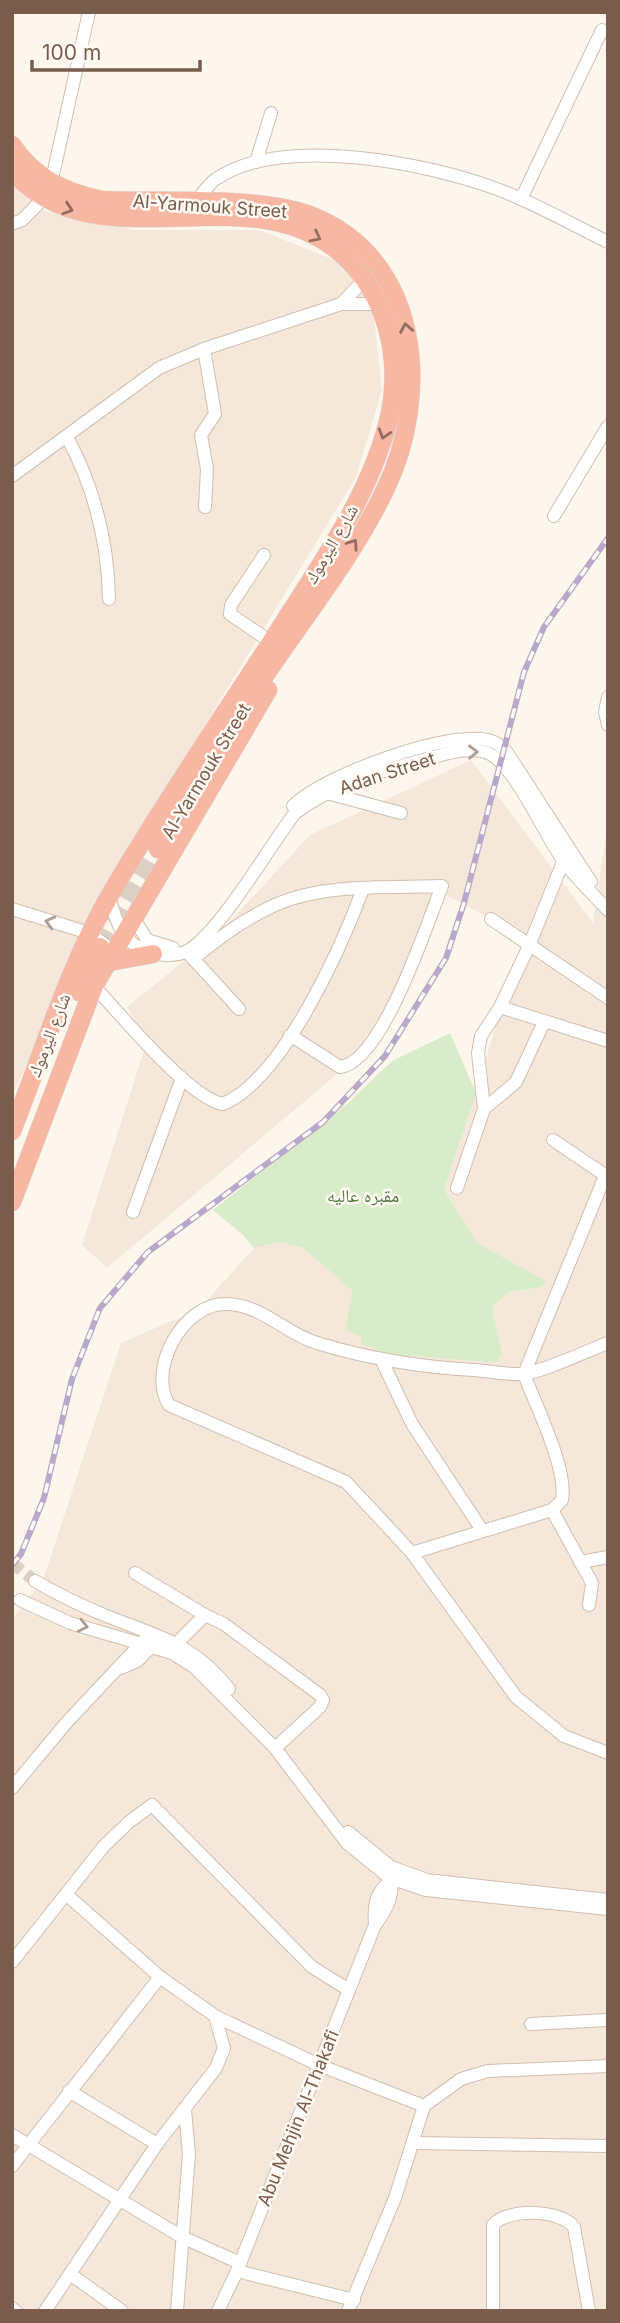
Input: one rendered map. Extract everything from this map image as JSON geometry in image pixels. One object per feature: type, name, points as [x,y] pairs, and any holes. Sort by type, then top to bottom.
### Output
[{"type":"highway","name":"Al-Yarmouk Street","points":[[12,145],[47,191],[102,200],[248,205],[295,211],[343,232],[370,254],[387,276],[406,323],[409,384],[397,460],[373,511],[304,621],[247,703],[158,849]]},
{"type":"highway","name":"شارع اليرموك","points":[[12,171],[47,191],[65,209],[99,216],[238,218],[292,227],[334,247],[365,279],[380,304],[392,366],[392,399],[385,432],[358,496],[271,642],[109,897],[103,948],[18,1097],[12,1131]]},
{"type":"highway","points":[[12,1177],[84,980],[103,948],[123,935],[271,685],[304,621]]},
{"type":"highway","points":[[130,862],[142,875],[155,880]]},
{"type":"highway","points":[[103,948],[153,954]]},
{"type":"highway","points":[[12,1202],[94,986],[103,948]]},
{"type":"street","points":[[12,224],[22,220],[47,191],[89,13],[78,12]]},
{"type":"street","points":[[522,199],[602,30]]},
{"type":"street","points":[[256,162],[271,113]]},
{"type":"street","points":[[195,203],[217,178],[256,162],[306,156],[396,162],[459,176],[522,199],[608,242]]},
{"type":"street","points":[[341,304],[365,279]]},
{"type":"street","points":[[12,476],[159,368],[204,349],[341,304],[380,304]]},
{"type":"street","points":[[204,349],[215,415],[201,435],[207,469],[205,507]]},
{"type":"street","points":[[554,516],[608,426]]},
{"type":"street","points":[[67,437],[81,464],[97,513],[108,561],[109,599]]},
{"type":"street","points":[[264,555],[231,605],[230,614],[271,642]]},
{"type":"street","points":[[608,698],[605,712],[608,725]]},
{"type":"street","name":"Adan Street","points":[[188,952],[298,801],[339,775],[413,752],[468,740],[498,744],[512,759],[566,856],[608,900]]},
{"type":"street","name":"Adan Street","points":[[188,952],[220,917],[295,813],[327,793],[405,765],[453,753],[484,751],[505,767],[566,856],[608,910]]},
{"type":"street","points":[[327,793],[401,813]]},
{"type":"street","points":[[457,1188],[485,1109],[478,1053],[485,1026],[500,1007],[529,946],[566,856]]},
{"type":"street","points":[[109,897],[123,935],[135,946],[153,954],[188,952],[276,904],[308,895],[363,889],[442,886],[407,976],[376,1039],[359,1060],[340,1068],[289,1035]]},
{"type":"street","points":[[94,986],[182,1078],[210,1101],[223,1104],[253,1080],[289,1035],[326,979],[363,889]]},
{"type":"street","points":[[12,909],[103,948]]},
{"type":"street","points":[[133,917],[147,940],[188,952],[239,1010]]},
{"type":"street","points":[[491,919],[608,998]]},
{"type":"street","points":[[500,1007],[608,1041]]},
{"type":"street","points":[[485,1109],[508,1092],[516,1082],[544,1022]]},
{"type":"street","points":[[133,1212],[182,1078]]},
{"type":"street","points":[[412,1553],[552,1510],[562,1500],[562,1483],[524,1374],[607,1176],[553,1140]]},
{"type":"street","points":[[608,1343],[524,1374],[382,1361],[309,1340],[254,1308],[216,1305],[197,1314],[173,1343],[164,1364],[163,1392],[169,1405],[175,1408],[346,1482],[412,1553],[516,1697],[564,1736],[608,1753]]},
{"type":"street","points":[[382,1361],[412,1424],[482,1530]]},
{"type":"street","points":[[552,1510],[592,1583],[589,1605]]},
{"type":"street","points":[[580,1562],[608,1556]]},
{"type":"street","points":[[135,1573],[224,1624],[323,1698],[322,1704],[309,1718],[276,1746]]},
{"type":"street","points":[[36,1581],[152,1639],[194,1667],[276,1746]]},
{"type":"street","points":[[20,1600],[70,1623],[178,1643],[201,1658],[354,1838],[394,1873],[426,1890],[608,1909]]},
{"type":"street","points":[[178,1643],[205,1615]]},
{"type":"street","points":[[12,1788],[67,1722],[152,1639]]},
{"type":"street","points":[[12,1962],[68,1896],[104,1846],[128,1822],[152,1805],[312,1966],[349,1990]]},
{"type":"street","points":[[394,1873],[427,1880],[608,1900]]},
{"type":"street","name":"Abu Mehjin Al-Thakafi","points":[[218,2311],[239,2267],[375,1925],[391,1898],[394,1873]]},
{"type":"street","points":[[68,1896],[160,1977],[215,2017],[319,2065],[424,2106]]},
{"type":"street","points":[[12,2166],[160,1977]]},
{"type":"street","points":[[46,2311],[157,2144],[222,2057],[224,2039],[215,2017]]},
{"type":"street","points":[[531,2024],[608,2020]]},
{"type":"street","points":[[12,2135],[182,2237],[239,2267],[351,2305],[414,2143],[424,2106],[461,2079],[488,2071],[608,2066]]},
{"type":"street","points":[[69,2091],[157,2144]]},
{"type":"street","points":[[177,2311],[190,2142],[185,2110]]},
{"type":"street","points":[[414,2143],[608,2146]]},
{"type":"street","points":[[493,2311],[493,2225],[507,2216],[549,2213],[564,2218],[574,2227],[589,2311]]},
{"type":"street","points":[[70,2274],[122,2311]]},
{"type":"shaded area","points":[[12,179],[45,211],[135,230],[259,230],[342,263],[373,309],[382,390],[356,477],[101,896],[12,1097]]},
{"type":"shaded area","points":[[471,760],[593,923],[608,821],[608,2311],[12,2311],[12,1619],[43,1580],[121,1343],[199,1309],[254,1248],[280,1242],[303,1248],[353,1291],[362,1344],[387,1354],[496,1363],[502,1354],[492,1307],[509,1292],[542,1287],[545,1281],[477,1243],[444,1189],[503,1000],[525,948],[484,915],[438,891],[368,1048],[107,1268],[82,1245],[147,1041],[127,1007],[223,929],[310,835]]},
{"type":"green space","name":"مقبره عاليه","points":[[450,1033],[476,1093],[444,1189],[477,1243],[546,1281],[542,1287],[509,1292],[492,1307],[502,1354],[496,1363],[387,1354],[361,1344],[361,1337],[345,1330],[353,1291],[303,1248],[280,1242],[254,1248],[242,1234],[213,1210],[348,1103],[392,1061]]},
{"type":"tunnel","points":[[100,947],[158,849]]},
{"type":"tunnel","points":[[12,1563],[35,1581]]},
{"type":"railway","points":[[12,1565],[21,1554],[44,1498],[72,1379],[100,1308],[148,1252],[323,1122],[385,1056],[446,958],[464,903],[524,672],[544,627],[608,538]]}]
